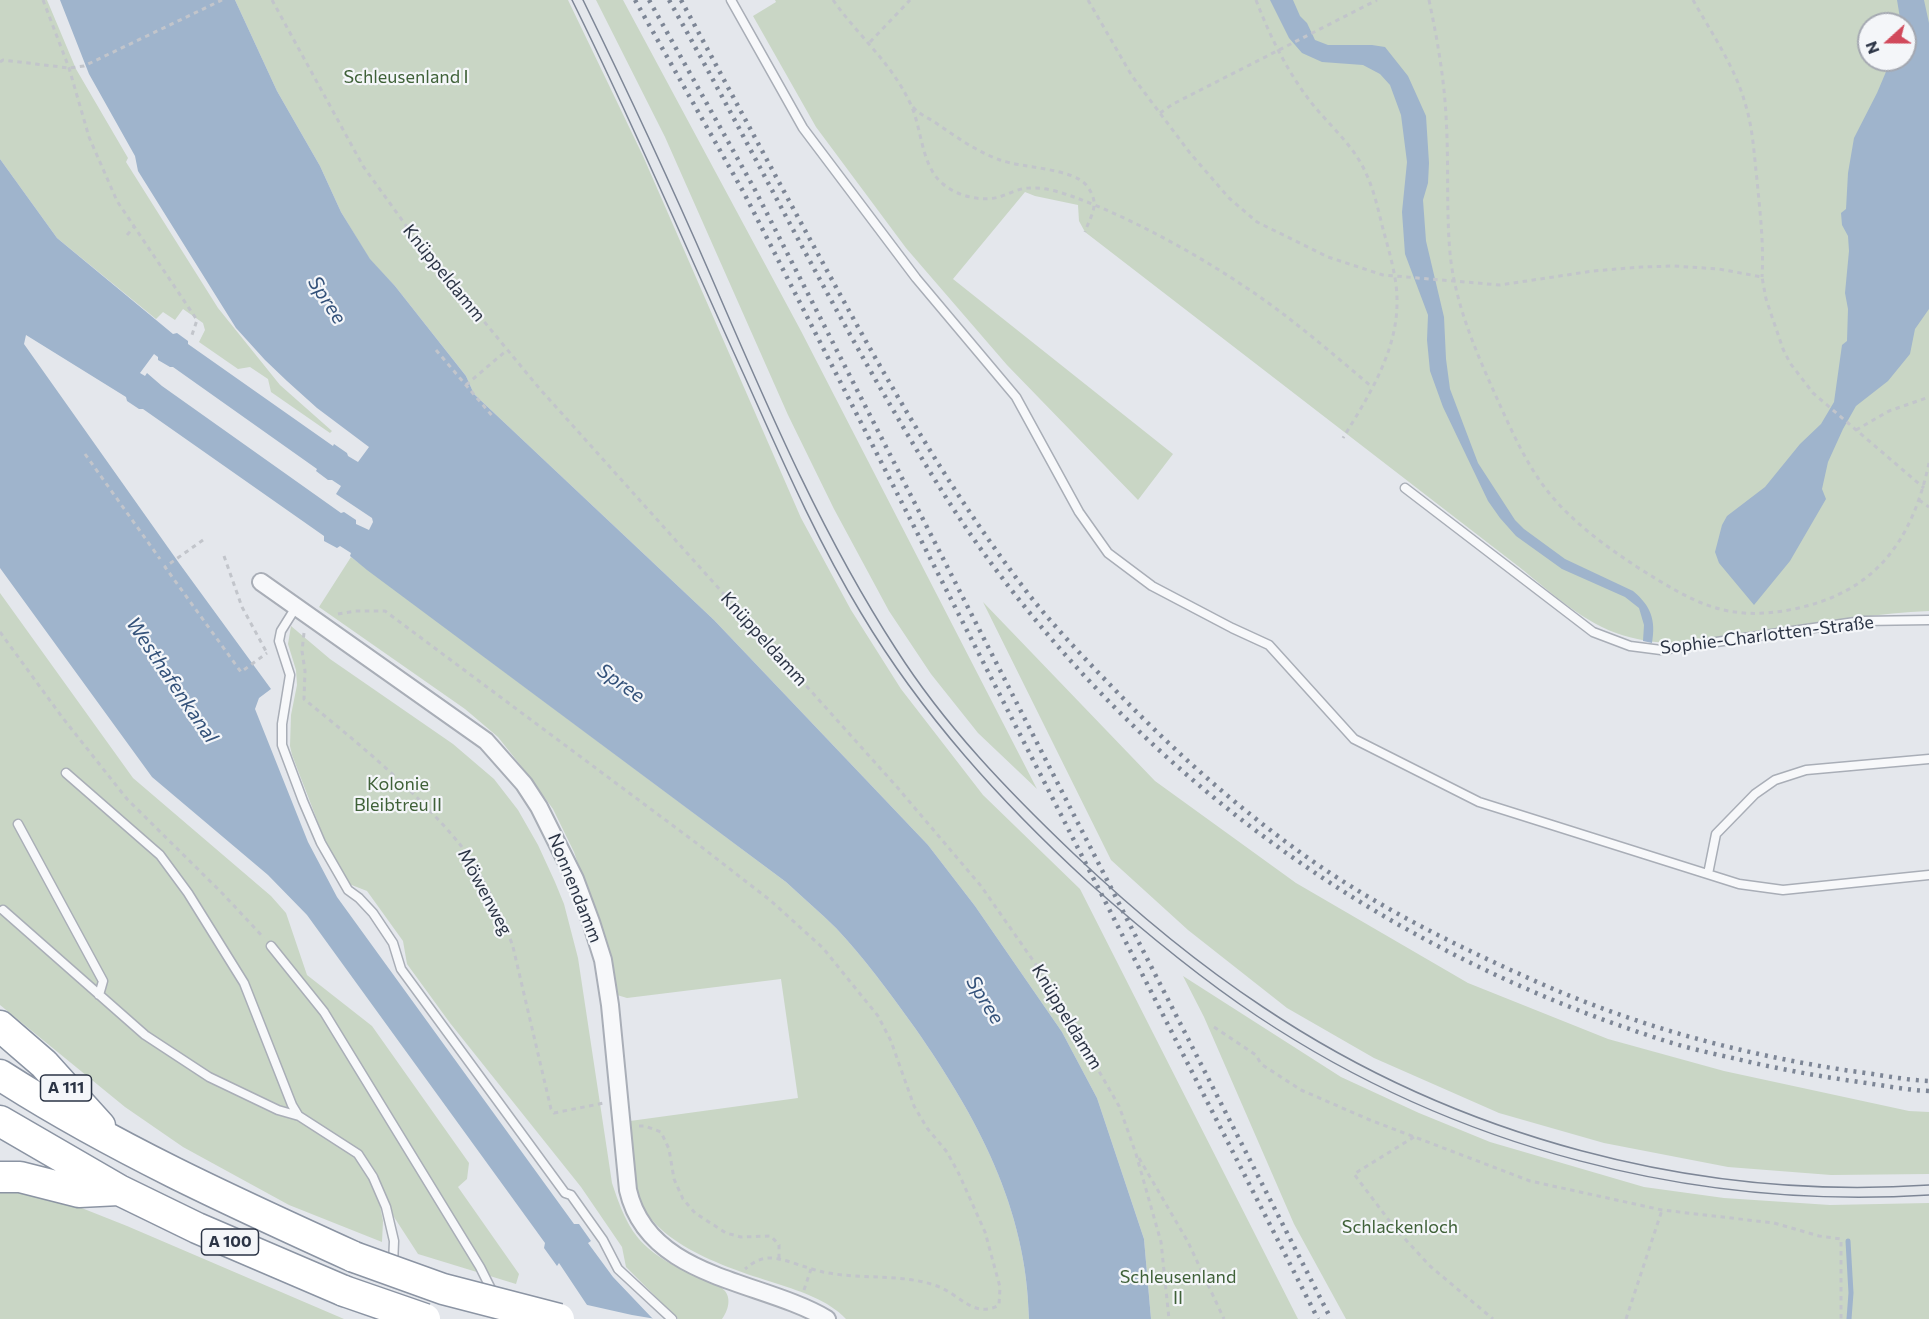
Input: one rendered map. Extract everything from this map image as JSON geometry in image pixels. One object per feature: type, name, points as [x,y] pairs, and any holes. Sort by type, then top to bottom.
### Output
[{"type":"highway","name":"A 111","points":[[0,1026],[44,1064],[114,1142]]},
{"type":"highway","name":"A 100","points":[[0,1075],[71,1119],[114,1142],[239,1205],[354,1257],[443,1289],[559,1319]]},
{"type":"highway","name":"A 100","points":[[0,1121],[119,1190],[197,1228],[344,1292],[423,1319]]},
{"type":"highway","points":[[0,1177],[20,1177],[79,1192],[119,1190]]},
{"type":"street","name":"Nonnendamm","points":[[261,582],[293,612],[319,624],[486,741],[518,776],[539,807],[575,879],[598,942],[607,979],[628,1190],[636,1216],[646,1232],[660,1244],[692,1264],[810,1308],[827,1319]]},
{"type":"lane","points":[[731,0],[804,128],[916,278],[1016,396],[1079,512],[1108,554],[1152,586],[1269,645],[1354,739],[1479,802],[1739,884],[1783,890],[1929,875]]},
{"type":"lane","name":"Sophie-Charlotten-Straße","points":[[1405,488],[1593,632],[1629,646],[1660,650],[1862,621],[1929,620]]},
{"type":"lane","points":[[293,612],[281,631],[279,641],[290,675],[282,724],[282,745],[321,843],[348,890],[373,913],[393,943],[401,969],[565,1192],[571,1195],[603,1240],[618,1269],[672,1319]]},
{"type":"lane","points":[[1708,874],[1716,834],[1755,794],[1775,780],[1806,770],[1929,759]]},
{"type":"lane","points":[[66,773],[160,855],[188,893],[240,976],[292,1105],[299,1116]]},
{"type":"lane","points":[[18,824],[103,981],[99,995]]},
{"type":"lane","points":[[3,910],[145,1035],[209,1077],[279,1110],[299,1116],[358,1154],[374,1177],[386,1207],[394,1241],[393,1285]]},
{"type":"lane","points":[[271,946],[324,1012],[480,1267],[507,1319]]},
{"type":"lane","points":[[392,1319],[393,1296]]},
{"type":"lane","points":[[392,1307],[423,1319]]},
{"type":"path","points":[[43,0],[69,68],[89,137],[117,201],[197,320],[191,338]]},
{"type":"path","points":[[0,62],[3,60],[69,68],[84,66],[222,0]]},
{"type":"path","name":"Knüppeldamm","points":[[272,0],[363,166],[415,238],[538,388],[897,787],[981,886],[1046,979],[1119,1106],[1136,1154],[1161,1242],[1169,1319]]},
{"type":"path","points":[[833,0],[850,25],[870,43],[920,115],[1001,161],[1052,170],[1083,181],[1091,192],[1095,206],[1085,232]]},
{"type":"path","points":[[870,43],[910,0]]},
{"type":"path","points":[[1088,0],[1124,62],[1160,113],[1190,153],[1229,198],[1257,222],[1328,257],[1383,275],[1500,285],[1593,271],[1674,266],[1719,269],[1762,277]]},
{"type":"path","points":[[1256,0],[1277,50],[1308,99],[1348,144],[1359,161],[1374,193],[1398,297],[1397,319],[1387,358],[1342,438]]},
{"type":"path","points":[[1160,113],[1173,104],[1377,0]]},
{"type":"path","points":[[1430,0],[1446,113],[1449,236],[1461,307],[1508,423],[1538,478],[1553,498],[1594,538],[1697,602],[1726,612],[1750,615],[1796,609],[1842,594],[1876,570],[1901,541],[1920,500],[1929,463]]},
{"type":"path","points":[[1693,0],[1716,40],[1745,101],[1752,130],[1757,180],[1763,260],[1762,277],[1769,308],[1783,349],[1790,363],[1827,407],[1924,488]]},
{"type":"path","points":[[912,106],[919,138],[932,170],[938,180],[953,190],[972,197],[992,198],[1027,188],[1044,189],[1095,206],[1184,249],[1254,293],[1290,319],[1372,387]]},
{"type":"path","points":[[128,235],[134,227]]},
{"type":"path","points":[[436,350],[494,418]]},
{"type":"path","points":[[466,386],[507,350]]},
{"type":"path","points":[[1856,430],[1889,411],[1929,397]]},
{"type":"path","points":[[85,454],[160,559]]},
{"type":"path","points":[[1920,500],[1929,507]]},
{"type":"path","points":[[203,540],[165,567],[242,672],[267,653]]},
{"type":"path","points":[[224,556],[242,607],[272,662],[289,683]]},
{"type":"path","points":[[319,624],[323,617],[355,611],[385,611],[699,844],[771,901],[823,948],[878,1016],[891,1041],[914,1106],[927,1128],[947,1152],[985,1232],[1000,1287],[999,1305],[992,1312],[982,1315]]},
{"type":"path","name":"Möwenweg","points":[[293,612],[304,632],[304,699],[389,770],[459,842],[475,868],[509,934],[551,1109],[554,1113],[604,1103]]},
{"type":"path","points":[[0,632],[62,717],[127,799],[223,894],[271,946]]},
{"type":"path","points":[[1214,1028],[1256,1055],[1261,1064],[1301,1089],[1370,1120],[1530,1180],[1662,1210],[1774,1223],[1819,1236],[1841,1239],[1841,1319]]},
{"type":"path","points":[[622,1126],[645,1126],[661,1132],[669,1149],[674,1179],[683,1199],[689,1206],[711,1225],[726,1233],[741,1237],[771,1236],[779,1245],[778,1260]]},
{"type":"path","points":[[1414,1137],[1354,1174],[1394,1227],[1430,1266],[1493,1319]]},
{"type":"path","points":[[1136,1154],[1188,1242],[1224,1319]]},
{"type":"path","points":[[1626,1319],[1662,1210]]},
{"type":"path","points":[[736,1282],[742,1271],[754,1262],[768,1258],[825,1273],[904,1278],[922,1282],[939,1287],[953,1295],[974,1313]]},
{"type":"path","points":[[799,1305],[811,1269]]},
{"type":"green space","points":[[0,0],[47,0],[76,69],[128,158],[126,162],[218,308],[280,385],[332,431],[330,433],[271,392],[268,379],[250,367],[238,369],[199,342],[205,330],[203,323],[183,309],[175,320],[163,312],[156,319],[57,238],[0,159]]},
{"type":"green space","points":[[235,0],[568,0],[643,156],[801,518],[851,610],[901,689],[983,795],[1080,889],[1298,1319],[1151,1319],[1144,1239],[1097,1098],[1062,1032],[975,906],[928,845],[714,620],[474,394],[466,376],[395,286],[370,260],[341,212],[320,166],[277,91]]},
{"type":"green space","points":[[596,0],[623,0],[801,331],[1037,789],[978,733],[931,674],[889,611],[834,509],[788,415],[665,137]]},
{"type":"green space","points":[[775,0],[1929,0],[1929,611],[1856,618],[1699,642],[1657,642],[1637,639],[1602,627],[1562,602],[1085,232],[1079,221],[1078,205],[1025,192],[953,279],[1173,454],[1138,500],[1007,365],[906,248],[816,127],[753,16],[776,2]]},
{"type":"green space","points":[[351,557],[786,882],[847,940],[915,1028],[959,1095],[978,1130],[1008,1202],[1019,1239],[1026,1278],[1029,1319],[846,1319],[839,1312],[814,1297],[738,1271],[694,1252],[657,1225],[644,1208],[636,1189],[630,1121],[798,1098],[781,979],[627,998],[617,995],[609,956],[574,852],[553,809],[525,771],[498,737],[465,709],[319,607]]},
{"type":"green space","points":[[0,593],[133,778],[271,896],[286,913],[307,975],[372,1026],[469,1163],[467,1179],[458,1187],[519,1274],[516,1284],[418,1254],[394,1217],[386,1197],[379,1200],[383,1221],[382,1242],[289,1205],[183,1147],[125,1107],[0,1005]]},
{"type":"green space","points":[[983,602],[1155,781],[1296,883],[1468,983],[1608,1039],[1724,1071],[1909,1111],[1929,1112],[1929,1174],[1831,1175],[1728,1167],[1604,1143],[1499,1113],[1374,1058],[1287,1008],[1188,930],[1111,860]]},
{"type":"green space","name":"Kolonie Bleibtreu II","points":[[291,626],[330,659],[453,744],[494,779],[518,810],[538,845],[564,904],[578,958],[612,1183],[624,1216],[639,1239],[660,1257],[724,1290],[728,1297],[728,1304],[722,1319],[678,1319],[626,1267],[622,1247],[581,1187],[450,1023],[407,964],[403,941],[367,891],[349,884],[324,838],[292,755],[291,715],[297,685],[296,670],[288,644]]},
{"type":"green space","name":"Schlackenloch","points":[[1183,976],[1341,1077],[1419,1113],[1490,1142],[1644,1187],[1724,1198],[1830,1205],[1929,1203],[1929,1319],[1346,1319],[1294,1224],[1204,1017]]},
{"type":"green space","points":[[0,1188],[64,1201],[344,1319],[0,1319]]},
{"type":"water","points":[[60,0],[235,0],[277,91],[320,166],[341,212],[370,259],[395,286],[466,376],[474,394],[714,620],[928,845],[975,906],[1062,1032],[1097,1098],[1144,1239],[1151,1319],[1029,1319],[1026,1278],[1019,1239],[1008,1202],[978,1130],[959,1095],[915,1028],[867,964],[836,928],[786,882],[367,570],[350,556],[351,553],[340,546],[337,548],[324,541],[324,536],[143,409],[127,401],[126,397],[26,335],[24,344],[271,689],[259,698],[255,709],[308,842],[337,897],[574,1224],[579,1224],[591,1241],[588,1243],[613,1277],[653,1319],[593,1314],[559,1263],[557,1266],[544,1248],[545,1243],[307,915],[268,875],[152,777],[0,568],[0,159],[57,238],[173,334],[177,333],[188,341],[188,344],[358,462],[369,447],[317,408],[265,360],[236,328],[138,171],[135,156],[89,74]],"holes":[[[154,354],[158,360],[173,367],[317,469],[316,471],[328,480],[341,486],[336,494],[372,518],[373,522],[369,530],[356,524],[356,520],[344,512],[341,513],[147,373],[145,376],[140,373]]]},
{"type":"water","points":[[1270,0],[1293,0],[1315,40],[1328,45],[1385,47],[1408,76],[1426,116],[1429,163],[1428,183],[1423,200],[1426,241],[1444,317],[1450,389],[1478,463],[1515,520],[1524,529],[1565,559],[1633,591],[1644,602],[1651,614],[1652,643],[1643,641],[1644,625],[1639,608],[1625,597],[1562,569],[1516,536],[1488,501],[1443,407],[1430,371],[1427,340],[1428,315],[1405,254],[1402,212],[1407,162],[1401,115],[1390,85],[1380,74],[1363,65],[1322,62],[1302,53],[1289,38]]},
{"type":"water","points":[[1897,0],[1924,0],[1929,23],[1929,309],[1915,329],[1910,354],[1888,381],[1856,406],[1828,462],[1822,489],[1826,499],[1790,561],[1754,605],[1719,563],[1715,552],[1722,525],[1727,516],[1765,487],[1800,444],[1821,424],[1834,402],[1842,345],[1847,341],[1848,309],[1845,293],[1849,251],[1848,236],[1842,225],[1841,213],[1846,209],[1848,173],[1854,138],[1886,72],[1917,72],[1917,12],[1899,12]]},
{"type":"pier","points":[[583,1304],[632,1315],[656,1319],[592,1319]]},
{"type":"waterway","points":[[1848,1241],[1851,1293],[1849,1319]]},
{"type":"tram line","points":[[572,0],[799,496],[828,555],[861,613],[910,687],[965,756],[1024,821],[1108,900],[1191,969],[1257,1016],[1333,1062],[1412,1102],[1494,1135],[1579,1161],[1665,1180],[1752,1192],[1840,1197],[1929,1195]]},
{"type":"tram line","points":[[583,0],[664,171],[795,465],[868,605],[915,677],[956,731],[1025,806],[1119,895],[1165,935],[1238,990],[1338,1053],[1416,1092],[1498,1125],[1581,1151],[1667,1170],[1754,1182],[1841,1187],[1929,1185]]},
{"type":"railway","points":[[635,0],[744,193],[1318,1319]]},
{"type":"railway","points":[[649,0],[754,188],[1331,1319]]},
{"type":"railway","points":[[669,0],[861,353],[940,489],[962,522],[1040,626],[1114,706],[1194,781],[1279,848],[1370,908],[1465,960],[1565,1005],[1669,1042],[1703,1051],[1813,1075],[1929,1091]]},
{"type":"railway","points":[[681,0],[867,342],[917,430],[971,514],[1030,596],[1062,633],[1095,670],[1191,764],[1269,829],[1324,869],[1372,899],[1447,940],[1563,993],[1643,1023],[1725,1046],[1809,1064],[1929,1081]]},
{"type":"park label","name":"Schleusenland I","points":[[406,77]]},
{"type":"park label","name":"Schleusenland II","points":[[1178,1287]]},
{"type":"water label","name":"Spree","points":[[327,300]]},
{"type":"water label","name":"Westhafenkanal","points":[[172,680]]},
{"type":"water label","name":"Spree","points":[[621,683]]},
{"type":"water label","name":"Spree","points":[[985,1000]]}]
